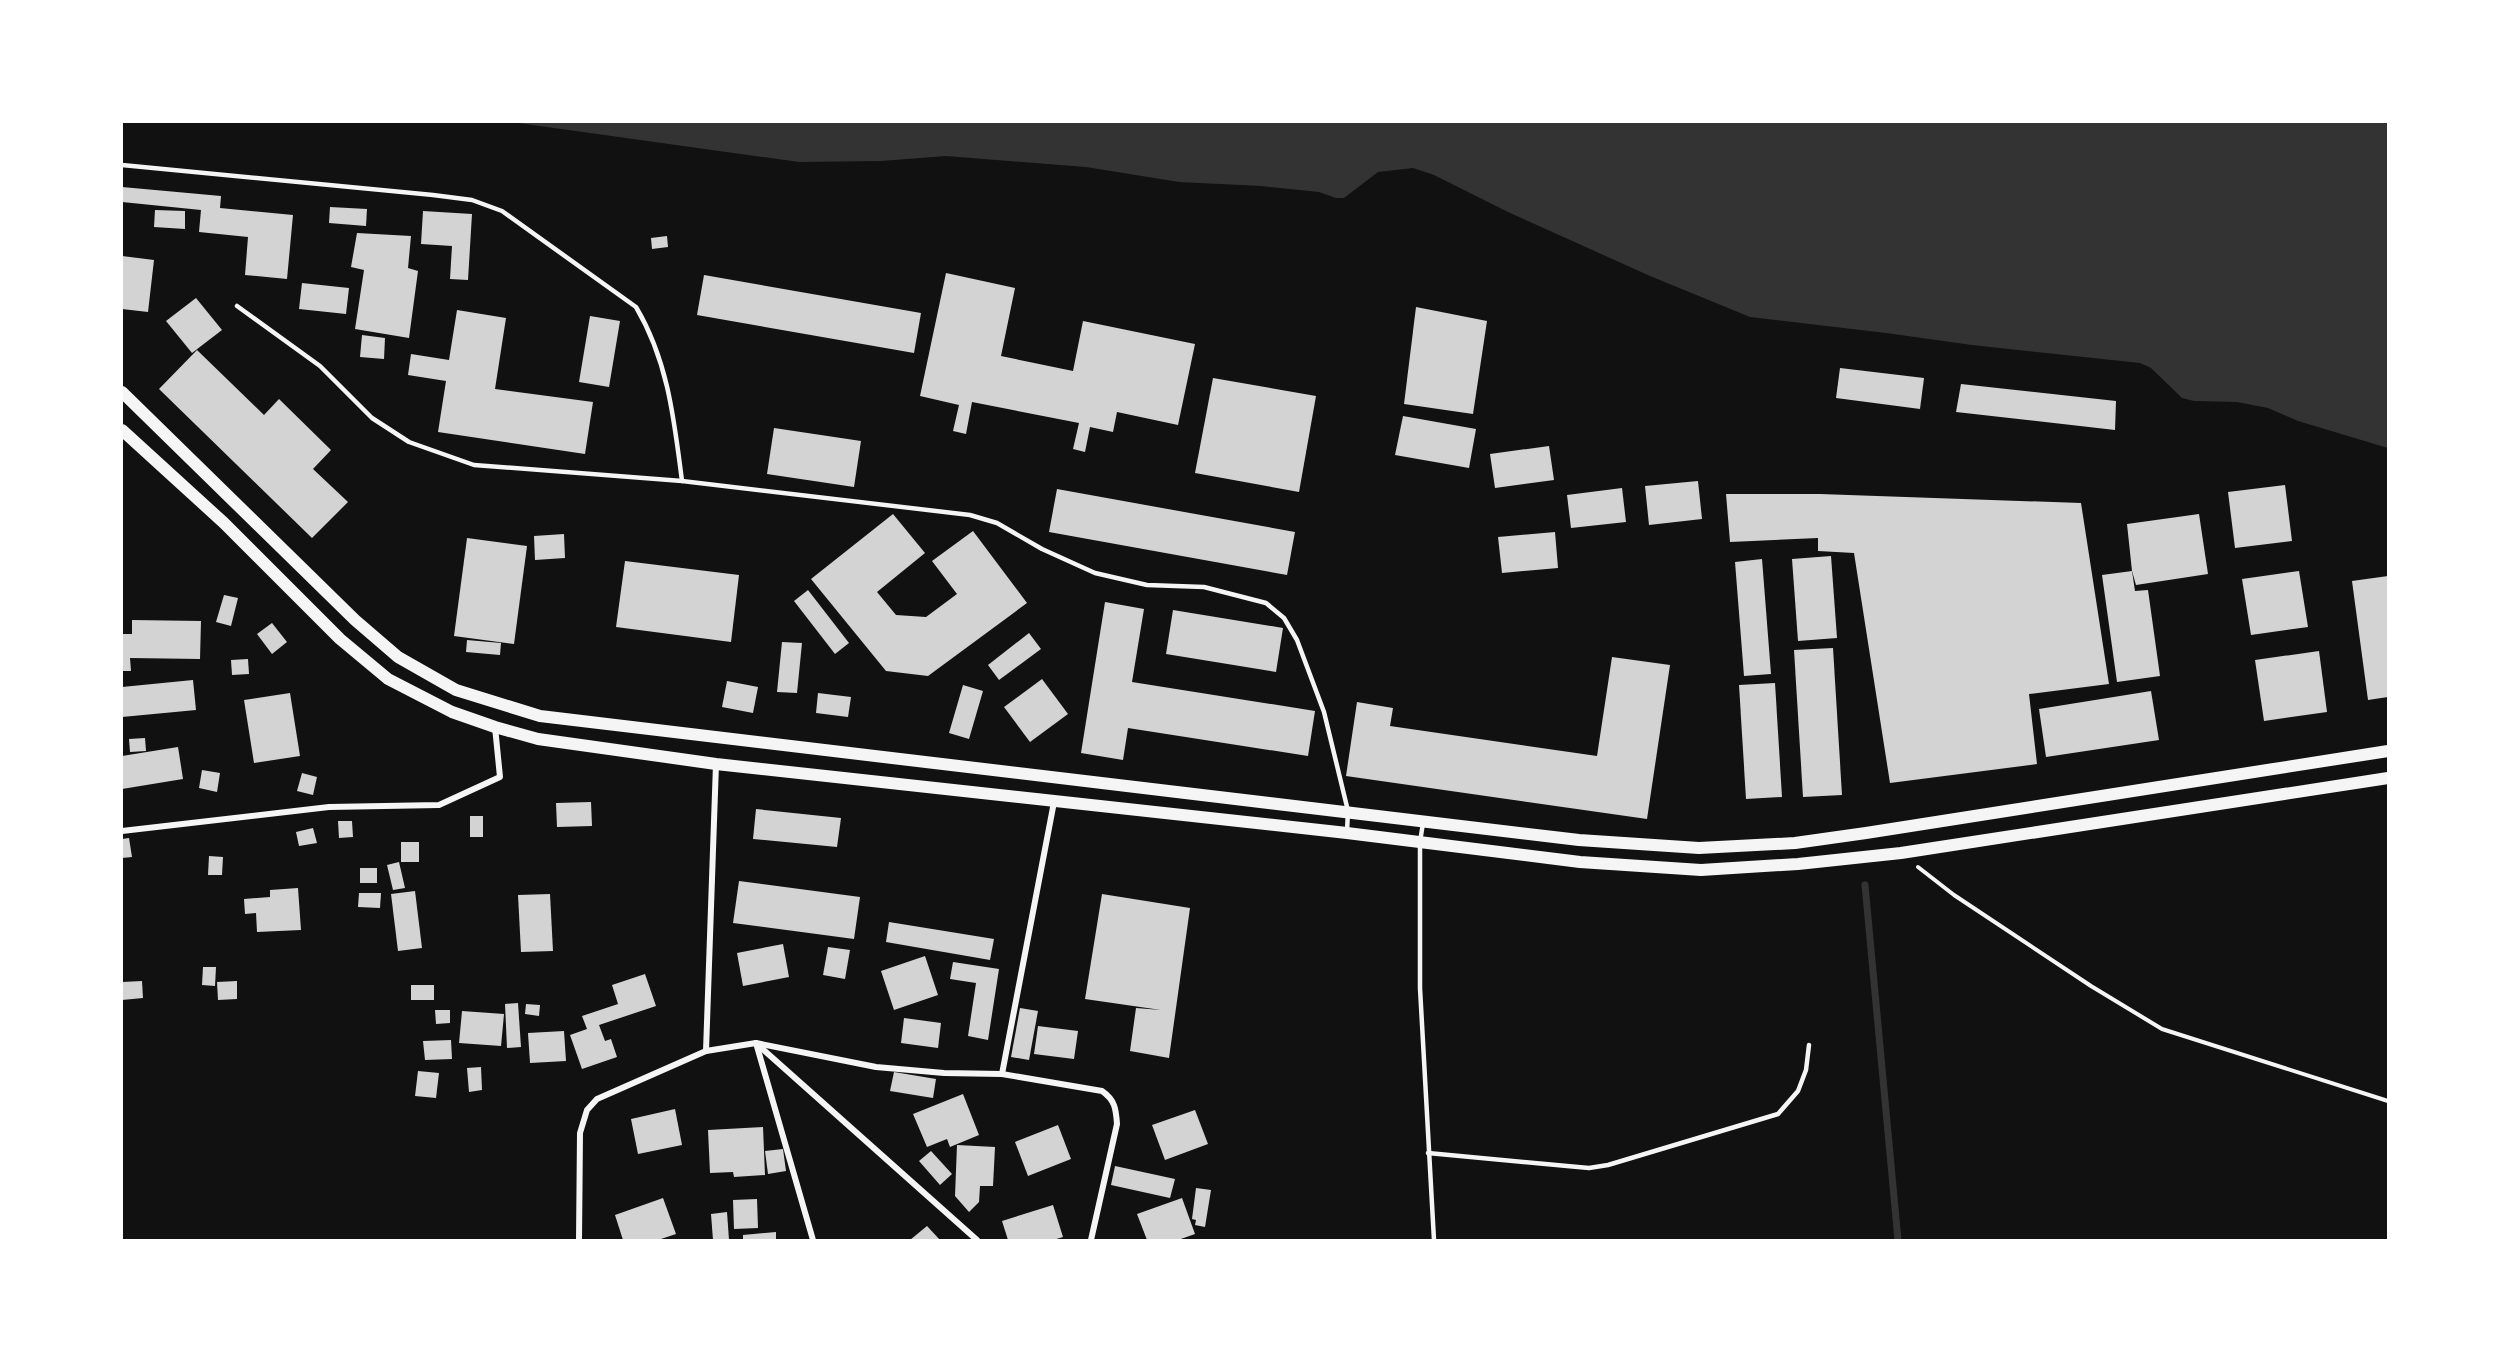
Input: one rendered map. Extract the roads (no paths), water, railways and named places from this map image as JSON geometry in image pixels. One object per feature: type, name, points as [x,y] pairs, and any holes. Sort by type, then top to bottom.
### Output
[{"type":"main road","points":[[122,392],[355,620],[398,657],[456,690],[540,716],[1579,840],[1698,848],[1795,843],[2388,751]]},
{"type":"main road","points":[[122,430],[224,523],[340,639],[388,680],[435,704],[495,727],[538,739],[716,764],[1347,833],[1580,862],[1701,870],[1798,864],[1901,853],[2388,778]]},
{"type":"main road","points":[[1025,797],[1028,774]]},
{"type":"street","points":[[122,831],[329,807],[439,805],[500,777],[495,727]]},
{"type":"street","points":[[706,1052],[716,764]]},
{"type":"street","points":[[1002,1074],[1054,801]]},
{"type":"street","points":[[756,1044],[813,1240]]},
{"type":"street","points":[[756,1044],[977,1240]]},
{"type":"street","points":[[579,1240],[580,1133],[587,1110],[597,1099],[706,1052],[756,1044],[876,1067],[1002,1074],[1102,1091],[1112,1098],[1116,1108],[1117,1124],[1090,1240]]},
{"type":"lane","points":[[122,165],[433,195],[472,200],[502,211],[636,307],[650,330],[671,396],[682,481]]},
{"type":"lane","points":[[237,306],[320,366],[372,418],[409,442],[474,465],[682,481],[970,515],[997,523],[1042,549],[1095,573],[1147,585],[1204,587],[1266,603],[1284,618],[1297,640],[1323,712],[1348,812],[1347,833]]},
{"type":"lane","points":[[1423,820],[1420,842],[1420,988],[1434,1240]]},
{"type":"lane","points":[[1428,1153],[1589,1168],[1608,1165],[1778,1114],[1798,1091],[1806,1070],[1809,1045]]},
{"type":"waterway","points":[[1865,885],[1898,1240]]}]
